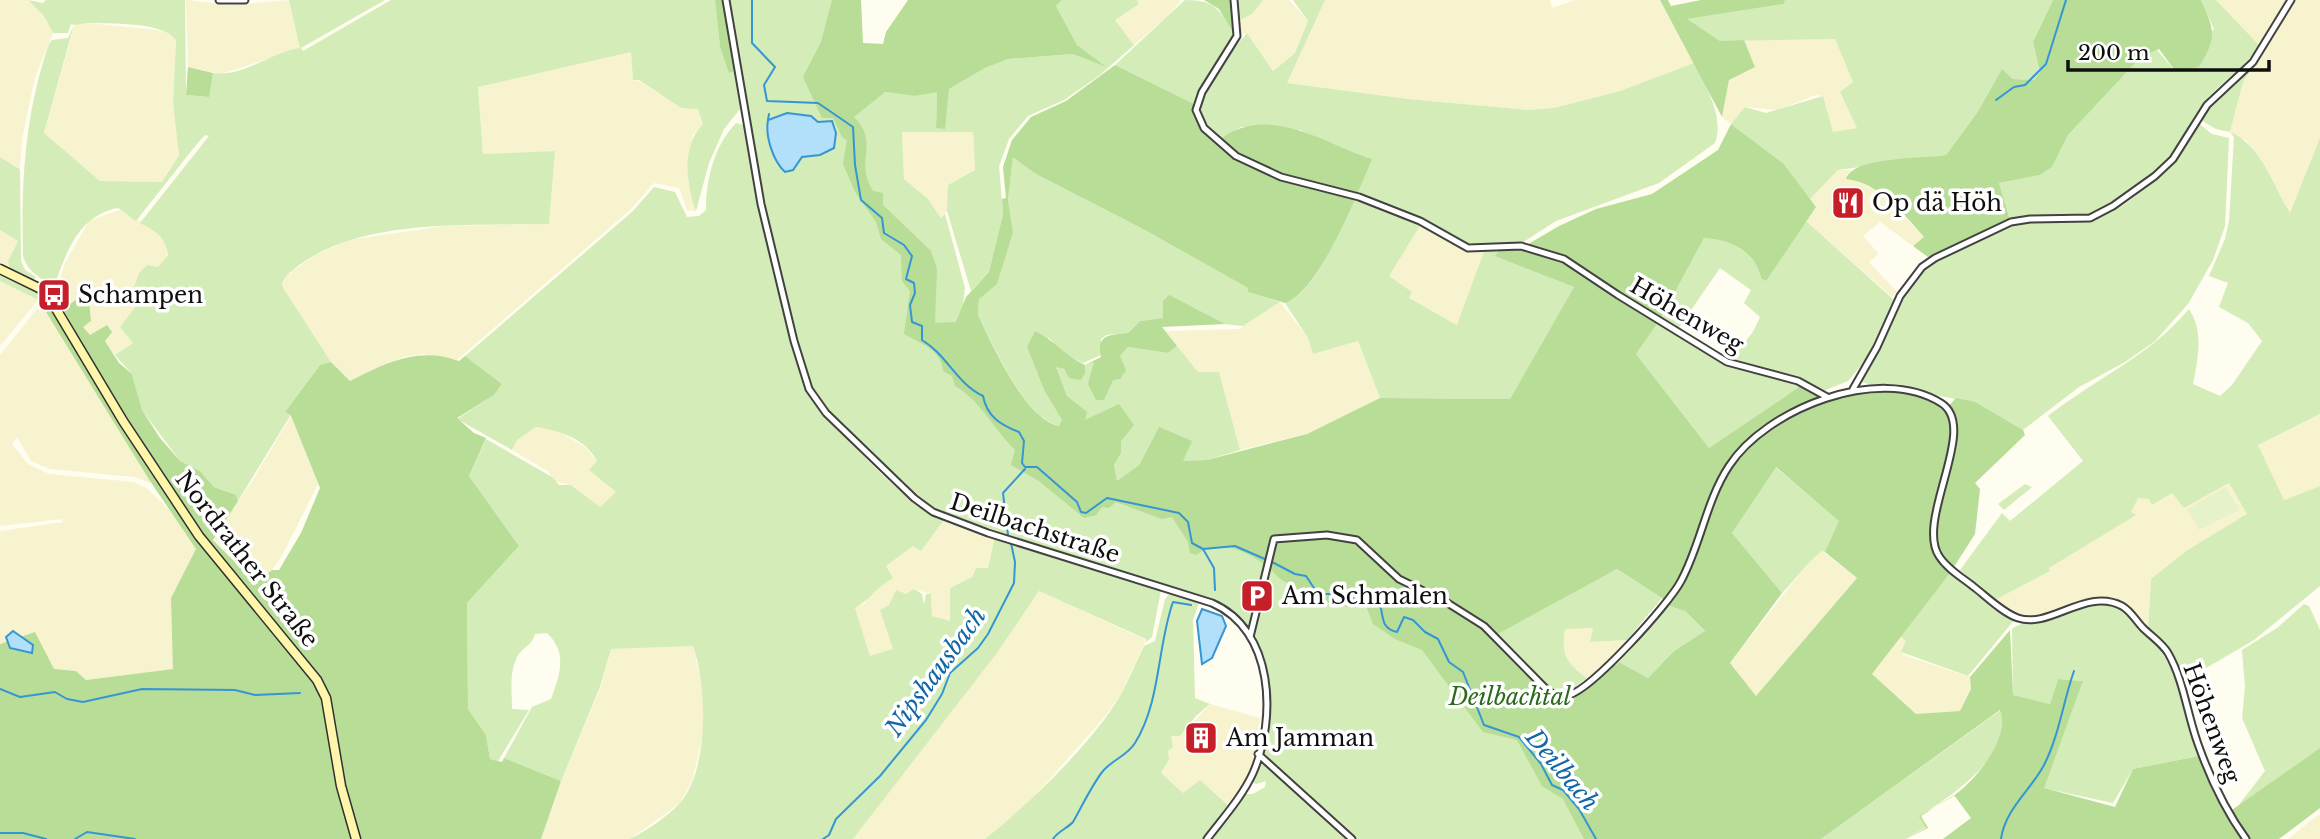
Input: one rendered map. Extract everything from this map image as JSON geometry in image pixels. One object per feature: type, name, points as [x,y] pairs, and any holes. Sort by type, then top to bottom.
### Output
[{"type":"main road","name":"Nordrather Straße","points":[[0,269],[29,282],[48,297],[123,421],[199,536],[317,680],[326,698],[341,786],[356,839]]},
{"type":"street","points":[[219,0],[245,0]]},
{"type":"street","name":"Deilbachstraße","points":[[726,0],[761,204],[801,365],[809,389],[826,413],[914,498],[933,512],[975,528],[1212,603],[1240,621],[1250,637],[1262,662],[1267,693],[1258,754],[1244,789],[1207,839]]},
{"type":"street","name":"Höhenweg","points":[[1234,0],[1237,36],[1202,92],[1196,110],[1204,128],[1236,156],[1281,177],[1340,191],[1420,221],[1461,246],[1521,246],[1564,259],[1727,362],[1798,381],[1827,397],[1853,389],[1899,390],[1932,399],[1949,409],[1953,443],[1932,536],[1937,553],[1953,570],[2019,618],[2039,618],[2082,604],[2109,602],[2123,607],[2160,644],[2181,683],[2197,743],[2222,801],[2246,839]]},
{"type":"street","points":[[1853,389],[1877,347],[1900,296],[1922,267],[1944,253],[2011,222],[2090,218],[2113,206],[2155,176],[2173,159],[2207,105],[2253,62],[2291,0]]},
{"type":"street","points":[[1250,637],[1274,539],[1327,535],[1357,540],[1399,579],[1446,602],[1484,626],[1547,690],[1557,696],[1570,695],[1619,655],[1672,595],[1682,580],[1715,491],[1741,452],[1776,423],[1827,397]]},
{"type":"street","points":[[1258,754],[1352,839]]},
{"type":"shaded area","points":[[0,0],[28,0],[44,16],[53,33],[35,77],[22,139],[20,168],[0,157]]},
{"type":"shaded area","points":[[186,0],[229,5],[289,0],[301,48],[221,74],[188,67]]},
{"type":"shaded area","points":[[1137,0],[1181,0],[1169,15],[1134,45],[1115,20],[1139,4]]},
{"type":"shaded area","points":[[1263,0],[1289,0],[1308,21],[1295,53],[1273,71],[1247,33],[1238,34],[1238,21],[1252,14]]},
{"type":"shaded area","points":[[1325,0],[1550,0],[1552,8],[1575,0],[1660,0],[1694,63],[1620,91],[1554,108],[1528,110],[1408,99],[1287,83]]},
{"type":"shaded area","points":[[2216,0],[2286,0],[2260,46]]},
{"type":"shaded area","points":[[2294,0],[2320,0],[2320,138],[2290,214],[2257,154],[2247,141],[2230,132],[2243,82],[2265,51]]},
{"type":"shaded area","points":[[75,24],[158,30],[172,34],[176,40],[173,103],[179,154],[162,182],[100,181],[44,134]]},
{"type":"shaded area","points":[[1835,39],[1853,82],[1840,92],[1858,128],[1833,132],[1823,96],[1816,95],[1778,110],[1745,107],[1731,124],[1722,117],[1729,80],[1755,67],[1744,40]]},
{"type":"shaded area","points":[[631,52],[633,80],[639,81],[681,108],[698,108],[703,124],[693,135],[689,151],[688,181],[696,211],[687,210],[679,188],[654,183],[631,209],[457,360],[423,354],[403,357],[350,381],[331,362],[282,286],[285,277],[315,255],[349,240],[444,226],[549,224],[555,151],[483,154],[478,87]]},
{"type":"shaded area","points":[[902,131],[973,132],[975,170],[948,185],[948,210],[941,218],[927,198],[904,179]]},
{"type":"shaded area","points":[[1838,170],[1851,170],[1846,176],[1883,194],[1924,237],[1913,246],[1880,222],[1863,236],[1879,254],[1869,262],[1897,292],[1892,297],[1806,221],[1816,207],[1810,199]]},
{"type":"shaded area","name":"Schampen","points":[[119,210],[155,229],[165,242],[167,255],[164,264],[158,267],[147,265],[139,273],[130,298],[136,306],[120,327],[133,343],[115,355],[105,341],[107,326],[90,335],[83,327],[88,311],[87,303],[73,301],[63,309],[55,295],[65,263],[89,221]]},
{"type":"shaded area","points":[[1421,224],[1462,248],[1485,249],[1458,325],[1408,298],[1412,292],[1388,276]]},
{"type":"shaded area","points":[[0,230],[18,240],[8,261],[10,268],[0,264]]},
{"type":"shaded area","points":[[0,281],[38,300],[0,346]]},
{"type":"shaded area","points":[[1280,302],[1308,338],[1313,354],[1358,341],[1380,398],[1307,434],[1240,450],[1219,372],[1198,372],[1165,331],[1239,329]]},
{"type":"shaded area","points":[[37,309],[46,312],[151,483],[134,477],[50,469],[31,461],[17,437],[12,444],[28,464],[49,474],[134,482],[148,489],[171,512],[197,549],[171,598],[174,669],[86,680],[76,671],[54,670],[35,633],[0,644],[0,531],[63,522],[61,519],[0,526],[0,355]]},
{"type":"shaded area","points":[[2320,414],[2320,486],[2284,500],[2258,445]]},
{"type":"shaded area","points":[[291,416],[318,484],[283,554],[272,570],[255,583],[213,537],[251,483]]},
{"type":"shaded area","points":[[536,427],[558,431],[585,447],[597,461],[589,470],[616,492],[600,507],[571,485],[553,481],[549,472],[512,450],[517,440]]},
{"type":"shaded area","points":[[2229,483],[2248,514],[2186,551],[2151,579],[2148,630],[2107,599],[2084,601],[2036,615],[2017,614],[1995,600],[2050,571],[2049,568],[2135,515],[2131,512],[2138,498],[2172,493],[2184,508]]},
{"type":"shaded area","points":[[944,520],[995,537],[988,568],[976,568],[972,577],[950,588],[950,621],[932,616],[931,594],[914,589],[906,594],[896,591],[889,605],[880,610],[893,649],[870,657],[855,608],[865,603],[874,588],[892,578],[886,566],[913,546],[921,551]]},
{"type":"shaded area","points":[[1822,551],[1857,578],[1756,696],[1730,663],[1799,575],[1802,566]]},
{"type":"shaded area","points":[[1039,591],[1146,640],[1120,695],[1106,715],[1025,807],[985,839],[853,839],[997,653]]},
{"type":"shaded area","points":[[1565,628],[1593,628],[1591,642],[1627,640],[1633,646],[1616,665],[1610,660],[1587,678],[1569,665],[1562,655]]},
{"type":"shaded area","points":[[1900,636],[1906,641],[1903,655],[1970,677],[1971,689],[1960,711],[1916,714],[1872,674]]},
{"type":"shaded area","points":[[693,646],[703,691],[703,735],[692,781],[680,803],[630,839],[541,839],[561,781],[601,687],[611,649]]},
{"type":"shaded area","points":[[1210,704],[1260,718],[1252,765],[1247,779],[1229,805],[1200,780],[1183,793],[1161,773],[1169,761],[1168,751],[1173,747],[1171,736],[1180,736]]},
{"type":"shaded area","points":[[2320,814],[2320,839],[2288,839],[2305,825]]},
{"type":"green space","points":[[28,0],[43,3],[46,0],[185,0],[186,95],[208,97],[213,73],[247,68],[300,48],[289,0],[385,0],[301,48],[303,51],[391,0],[715,0],[720,47],[730,73],[735,71],[740,109],[724,129],[709,163],[696,211],[688,177],[688,154],[696,133],[703,124],[698,109],[681,108],[639,80],[633,80],[631,52],[478,87],[483,154],[555,151],[549,224],[453,225],[385,232],[353,239],[324,250],[290,272],[282,286],[331,362],[320,365],[285,412],[290,416],[238,501],[236,495],[214,487],[200,471],[180,461],[142,410],[132,374],[115,355],[133,343],[120,327],[136,306],[130,298],[139,273],[147,265],[158,267],[168,255],[165,243],[159,235],[140,223],[209,136],[205,135],[196,145],[136,221],[118,208],[93,218],[69,248],[54,287],[35,274],[25,261],[24,174],[35,96],[49,44],[52,40],[68,38],[74,25],[71,24],[68,33],[53,33],[44,16]],"holes":[[[87,23],[160,29],[176,40],[173,103],[179,155],[162,182],[100,181],[44,133],[74,25]]]},
{"type":"green space","points":[[715,0],[723,0],[735,71],[729,73],[720,47]]},
{"type":"green space","name":"Deilbachtal","points":[[728,0],[832,0],[829,19],[863,107],[885,92],[915,96],[937,91],[936,127],[944,129],[949,89],[985,68],[1008,59],[1073,54],[1103,66],[1077,45],[1056,6],[1062,0],[1137,0],[1139,4],[1115,20],[1134,45],[1100,75],[1064,100],[1028,116],[1009,139],[999,166],[1003,214],[989,272],[971,291],[947,211],[948,185],[975,170],[973,132],[902,132],[904,179],[927,198],[941,218],[945,214],[965,288],[962,313],[981,356],[1076,464],[1497,633],[1617,569],[1662,598],[1627,640],[1590,642],[1593,628],[1565,629],[1564,646],[1567,658],[1574,668],[1587,678],[1569,691],[1559,693],[1612,839],[1211,839],[1244,794],[1253,794],[1265,787],[1266,781],[1256,784],[1252,782],[1258,762],[1262,760],[1281,776],[1284,773],[1263,752],[1267,688],[1259,648],[1250,630],[1235,615],[1216,604],[934,510],[911,493],[829,411],[813,389],[801,359],[762,198]],"holes":[[[915,236],[922,242],[934,263],[935,295]]]},
{"type":"green space","name":"Deilbachtal","points":[[832,0],[861,0],[863,43],[883,44],[886,32],[908,0],[1062,0],[1056,6],[1077,45],[1106,67],[1073,54],[1008,59],[985,68],[949,89],[945,129],[936,128],[937,92],[915,96],[885,92],[854,117],[866,136],[865,170],[873,191],[883,193],[883,205],[931,251],[937,269],[935,323],[956,322],[966,297],[989,272],[1003,214],[1002,199],[1006,198],[1003,167],[1012,140],[1031,117],[1066,101],[1115,65],[1194,104],[1197,123],[1217,142],[1235,130],[1255,125],[1274,125],[1294,129],[1372,159],[1324,261],[1298,295],[1285,303],[1248,292],[1248,288],[1143,229],[1036,174],[1013,157],[1008,200],[1013,232],[997,284],[979,299],[978,315],[1022,396],[1046,420],[1059,426],[1062,420],[1044,390],[1027,347],[1035,331],[1085,365],[1081,380],[1069,378],[1064,369],[1056,367],[1067,396],[1087,412],[1085,420],[1119,404],[1134,425],[1121,441],[1121,453],[1114,465],[1117,481],[1139,465],[1159,427],[1192,441],[1183,461],[1207,460],[1307,434],[1380,398],[1510,399],[1574,287],[1495,256],[1501,248],[1548,256],[1659,321],[1636,354],[1709,448],[1802,385],[1830,401],[1858,393],[1889,391],[1918,396],[1944,411],[1956,398],[1975,402],[2023,430],[2025,435],[1975,483],[1980,489],[1975,534],[1950,573],[1872,674],[1916,714],[1960,711],[1971,689],[1970,677],[2010,630],[2013,695],[2050,704],[2058,679],[2083,681],[2044,788],[2115,807],[2133,769],[2199,756],[2225,813],[2243,839],[1943,839],[1971,818],[1954,795],[1977,774],[1998,742],[2002,720],[2000,710],[1821,839],[1584,839],[1563,799],[1542,786],[1517,740],[1483,732],[1422,650],[1395,639],[1373,624],[1365,603],[1348,607],[1305,597],[1258,560],[1238,550],[1217,547],[1196,555],[1190,553],[1188,542],[1172,517],[1162,519],[1116,502],[1109,508],[1102,507],[1096,515],[1084,518],[1039,481],[1011,465],[1015,450],[979,406],[955,386],[952,376],[943,371],[934,352],[904,334],[910,291],[902,281],[901,255],[881,239],[876,222],[855,192],[843,164],[847,140],[842,137],[833,118],[822,118],[803,77],[821,42]],"holes":[[[1776,467],[1839,521],[1825,552],[1857,578],[1756,696],[1730,663],[1782,593],[1732,533]],[[1617,569],[1662,598],[1666,605],[1685,611],[1705,631],[1674,651],[1648,678],[1619,662],[1616,665],[1612,662],[1570,693],[1546,692],[1492,637]]]},
{"type":"green space","points":[[1185,0],[1211,5],[1235,36],[1194,104],[1115,65]]},
{"type":"green space","points":[[1204,0],[1233,0],[1235,36],[1219,9]]},
{"type":"green space","points":[[1236,0],[1263,0],[1252,14],[1238,21]]},
{"type":"green space","points":[[1293,0],[1325,0],[1287,83],[1408,99],[1528,110],[1554,108],[1620,91],[1694,63],[1716,112],[1715,143],[1659,183],[1556,221],[1520,244],[1463,243],[1415,216],[1357,194],[1371,159],[1299,130],[1241,127],[1222,138],[1203,122],[1200,105],[1203,95],[1233,49],[1247,33],[1273,71],[1295,53],[1308,21]]},
{"type":"green space","points":[[1660,0],[1668,0],[1671,6],[1701,0],[1785,0],[1784,4],[1687,19],[1720,41],[1744,40],[1755,67],[1729,80],[1722,117]]},
{"type":"green space","points":[[1785,0],[2053,0],[2033,42],[2040,74],[2034,80],[2013,79],[2002,69],[1977,113],[1946,155],[1838,170],[1810,199],[1784,164],[1731,124],[1745,107],[1766,113],[1823,96],[1833,132],[1857,128],[1840,92],[1853,82],[1835,39],[1720,41],[1686,19],[1784,4]]},
{"type":"green space","points":[[2053,0],[2201,0],[2211,27],[2211,41],[2199,67],[2176,72],[2159,49],[2140,58],[2068,135],[2052,167],[2040,175],[1999,183],[2010,220],[1928,257],[1913,246],[1924,237],[1899,209],[1869,186],[1846,179],[1861,166],[1875,162],[1946,155],[1977,113],[2002,69],[2013,79],[2034,80],[2040,73],[2033,42]]},
{"type":"green space","points":[[2201,0],[2216,0],[2260,46],[2203,103],[2169,158],[2132,191],[2090,215],[2010,220],[1999,183],[2040,175],[2052,167],[2068,135],[2140,58],[2157,50],[2176,72],[2214,29]]},
{"type":"green space","points":[[2256,62],[2243,82],[2230,132],[2216,129],[2201,120],[2221,93]]},
{"type":"green space","points":[[188,67],[213,73],[209,97],[186,95]]},
{"type":"green space","points":[[736,123],[744,125],[758,205],[807,391],[852,444],[889,481],[927,511],[944,520],[921,551],[913,546],[886,566],[893,578],[855,608],[870,656],[893,649],[880,610],[889,605],[896,590],[906,594],[914,589],[922,594],[924,605],[926,594],[931,594],[932,616],[950,621],[950,588],[972,577],[976,568],[988,568],[995,537],[1161,590],[1152,637],[1146,642],[1146,639],[1039,591],[997,653],[853,839],[630,839],[679,804],[696,771],[701,750],[703,705],[693,646],[611,649],[600,687],[561,781],[504,758],[532,707],[551,699],[559,672],[560,656],[558,648],[547,633],[535,634],[514,663],[512,709],[529,710],[498,761],[490,759],[486,735],[468,709],[467,603],[519,546],[469,476],[486,439],[552,477],[559,485],[571,485],[600,507],[616,492],[589,470],[597,461],[586,447],[571,437],[536,427],[517,440],[512,450],[457,419],[494,395],[502,384],[465,356],[633,211],[654,187],[675,192],[687,217],[699,216],[706,210],[708,187],[717,152]]},
{"type":"green space","points":[[2198,123],[2212,134],[2229,138],[2225,226],[2213,260],[2188,304],[2155,341],[2125,362],[2079,387],[2023,430],[1974,402],[1859,382],[1880,348],[1909,289],[1930,265],[1963,246],[2022,222],[2083,221],[2107,214],[2152,182]]},
{"type":"green space","points":[[1731,124],[1784,164],[1816,207],[1766,281],[1761,278],[1753,261],[1740,249],[1723,241],[1704,238],[1661,318],[1564,257],[1525,246],[1596,209],[1652,194],[1718,150]]},
{"type":"green space","points":[[2230,132],[2241,138],[2258,156],[2290,213],[2320,138],[2320,414],[2258,445],[2284,500],[2320,486],[2320,586],[2254,640],[2182,682],[2167,648],[2148,630],[2151,579],[2186,551],[2247,514],[2229,483],[2184,508],[2172,493],[2152,505],[2149,499],[2138,498],[2131,512],[2136,515],[2049,568],[2050,571],[1995,600],[1960,570],[2002,513],[2010,521],[2083,461],[2048,416],[2140,354],[2174,326],[2189,309],[2198,336],[2193,384],[2220,396],[2232,385],[2262,341],[2248,323],[2219,307],[2228,283],[2209,276],[2225,239],[2229,221],[2234,137]]},
{"type":"green space","points":[[1013,156],[1036,174],[1143,229],[1248,288],[1248,292],[1280,302],[1243,326],[1163,318],[1140,321],[1128,333],[1106,335],[1101,339],[1101,355],[1083,363],[1064,354],[1049,338],[1027,347],[1044,390],[1062,420],[1060,426],[1047,420],[1023,396],[978,315],[979,299],[1013,232],[1008,200]]},
{"type":"green space","points":[[0,157],[20,169],[21,261],[25,270],[36,277],[34,280],[10,268],[8,261],[18,241],[0,230]]},
{"type":"green space","points":[[1355,198],[1421,224],[1389,276],[1412,292],[1409,298],[1457,325],[1485,249],[1501,248],[1496,256],[1574,287],[1510,399],[1380,398],[1358,341],[1313,354],[1308,338],[1285,303],[1296,297],[1317,273]]},
{"type":"green space","points":[[1806,221],[1894,300],[1867,358],[1848,381],[1823,391],[1792,376],[1730,360],[1753,332],[1760,317],[1744,303],[1751,290],[1720,268],[1678,329],[1661,318],[1704,238],[1723,241],[1740,249],[1753,261],[1761,278]]},
{"type":"green space","points":[[0,273],[39,292],[42,298],[38,300],[0,281]]},
{"type":"green space","points":[[88,291],[91,321],[83,327],[90,335],[107,325],[112,332],[105,341],[119,363],[132,374],[142,410],[160,438],[180,461],[200,471],[214,487],[236,495],[238,501],[213,540],[256,583],[272,570],[279,570],[301,533],[320,488],[291,416],[285,412],[320,365],[331,362],[350,381],[389,363],[416,356],[430,355],[459,361],[465,356],[502,384],[494,395],[457,418],[474,433],[486,438],[469,476],[519,546],[467,603],[468,709],[486,735],[490,759],[502,762],[504,758],[561,781],[541,839],[0,839],[0,644],[35,632],[54,669],[76,671],[86,680],[173,669],[171,598],[196,549],[148,478],[46,312],[51,308],[131,442],[174,507],[220,570],[227,566],[160,474],[63,309]]},
{"type":"green space","points":[[1169,295],[1225,324],[1162,327],[1177,346],[1168,353],[1128,347],[1120,356],[1126,370],[1120,379],[1113,380],[1104,400],[1096,400],[1088,384],[1094,362],[1085,365],[1101,357],[1101,344],[1106,337],[1128,333],[1140,321],[1163,318],[1163,301]]},
{"type":"green space","points":[[1659,321],[1723,361],[1802,385],[1709,448],[1636,354]]},
{"type":"green space","points":[[1177,346],[1198,372],[1219,372],[1240,450],[1207,460],[1183,461],[1159,427],[1139,465],[1117,481],[1114,465],[1121,453],[1121,441],[1085,421],[1080,410],[1067,396],[1056,367],[1060,366],[1066,372],[1085,373],[1085,365],[1094,362],[1121,363],[1120,356],[1128,347],[1168,353]]},
{"type":"green space","points":[[1775,467],[1840,521],[1825,552],[1822,551],[1811,561],[1782,593],[1732,533]]},
{"type":"green space","points":[[2025,484],[2032,487],[2004,510],[1998,504]]},
{"type":"green space","points":[[2226,487],[2239,510],[2199,530],[2187,509]]},
{"type":"green space","points":[[1950,573],[2015,619],[1968,676],[1901,652],[1906,641],[1900,636]]},
{"type":"green space","points":[[1170,593],[1199,603],[1193,620],[1195,698],[1210,704],[1180,736],[1171,736],[1173,747],[1168,751],[1169,760],[1161,773],[1183,793],[1200,780],[1228,805],[1203,839],[985,839],[1059,772],[1109,713],[1144,646],[1155,641],[1165,599]]},
{"type":"green space","points":[[2304,604],[2309,606],[2320,630],[2320,748],[2238,806],[2265,771],[2242,718],[2245,687],[2242,650],[2277,628]]},
{"type":"green space","points":[[1666,605],[1685,611],[1705,631],[1674,651],[1648,678],[1619,662],[1631,649],[1631,642]]},
{"type":"green space","points":[[2107,605],[2130,616],[2165,658],[2179,688],[2199,756],[2133,769],[2113,803],[2043,788],[2083,681],[2058,679],[2050,704],[2013,695],[2012,629],[2029,621],[2086,607]]},
{"type":"green space","points":[[2001,710],[2003,726],[1999,742],[1990,757],[1963,785],[1920,816],[1926,827],[1906,839],[1821,839]]},
{"type":"green space","points":[[2320,748],[2320,808],[2279,839],[2250,839],[2229,812]]},
{"type":"green space","points":[[1935,807],[1921,816],[1928,828],[1906,839],[1926,828],[1919,816]]},
{"type":"water","points":[[787,113],[811,116],[818,122],[832,121],[836,133],[834,148],[820,155],[802,157],[793,170],[785,172],[774,155],[767,126],[768,120]]},
{"type":"water","points":[[1202,609],[1222,616],[1226,626],[1212,658],[1202,664],[1197,621]]},
{"type":"water","points":[[13,631],[33,645],[32,653],[10,648],[6,637]]},
{"type":"waterway","name":"Deilbach","points":[[752,0],[752,43],[775,67],[764,85],[767,101],[818,103],[853,127],[855,165],[861,200],[882,218],[884,233],[904,245],[912,256],[906,279],[914,283],[915,293],[910,305],[912,322],[922,326],[922,340],[931,346],[966,384],[983,396],[991,415],[1019,432],[1024,441],[1022,463],[1025,467],[1037,467],[1077,502],[1081,512],[1086,513],[1107,498],[1179,513],[1188,522],[1192,543],[1203,549],[1235,546],[1267,560]]},
{"type":"waterway","points":[[1996,100],[2014,87],[2025,85],[2046,64],[2066,0]]},
{"type":"waterway","name":"Deilbach","points":[[768,120],[769,114]]},
{"type":"waterway","points":[[1008,535],[1003,493],[1025,469]]},
{"type":"waterway","name":"Nipshausbach","points":[[823,839],[829,835],[836,819],[880,776],[926,720],[942,694],[950,673],[978,648],[988,634],[1014,583],[1015,562],[1011,543]]},
{"type":"waterway","points":[[1203,549],[1214,568],[1215,590]]},
{"type":"waterway","name":"Deilbach","points":[[1272,562],[1295,574],[1306,576],[1318,594],[1332,594],[1346,601],[1362,596],[1381,608],[1385,623],[1392,631],[1397,632],[1404,617],[1413,620],[1425,632],[1438,639],[1449,662],[1463,672],[1484,725],[1519,737],[1541,764],[1552,785],[1563,790],[1579,809],[1596,839]]},
{"type":"waterway","points":[[1053,839],[1073,822],[1103,771],[1135,743],[1150,710],[1173,602],[1191,605]]},
{"type":"waterway","points":[[2001,839],[2008,818],[2039,774],[2049,754],[2074,671]]},
{"type":"waterway","points":[[0,689],[20,697],[55,692],[67,699],[83,702],[142,689],[235,690],[255,695],[300,693]]},
{"type":"waterway","points":[[75,839],[87,832],[135,839]]},
{"type":"waterway","points":[[0,833],[23,833],[46,839]]},
{"type":"place","name":"Op dä Höh","points":[[1848,203]]},
{"type":"place","name":"Schampen","points":[[54,295]]},
{"type":"place","name":"Am Schmalen","points":[[1257,596]]},
{"type":"place","name":"Am Jamman","points":[[1201,738]]}]
